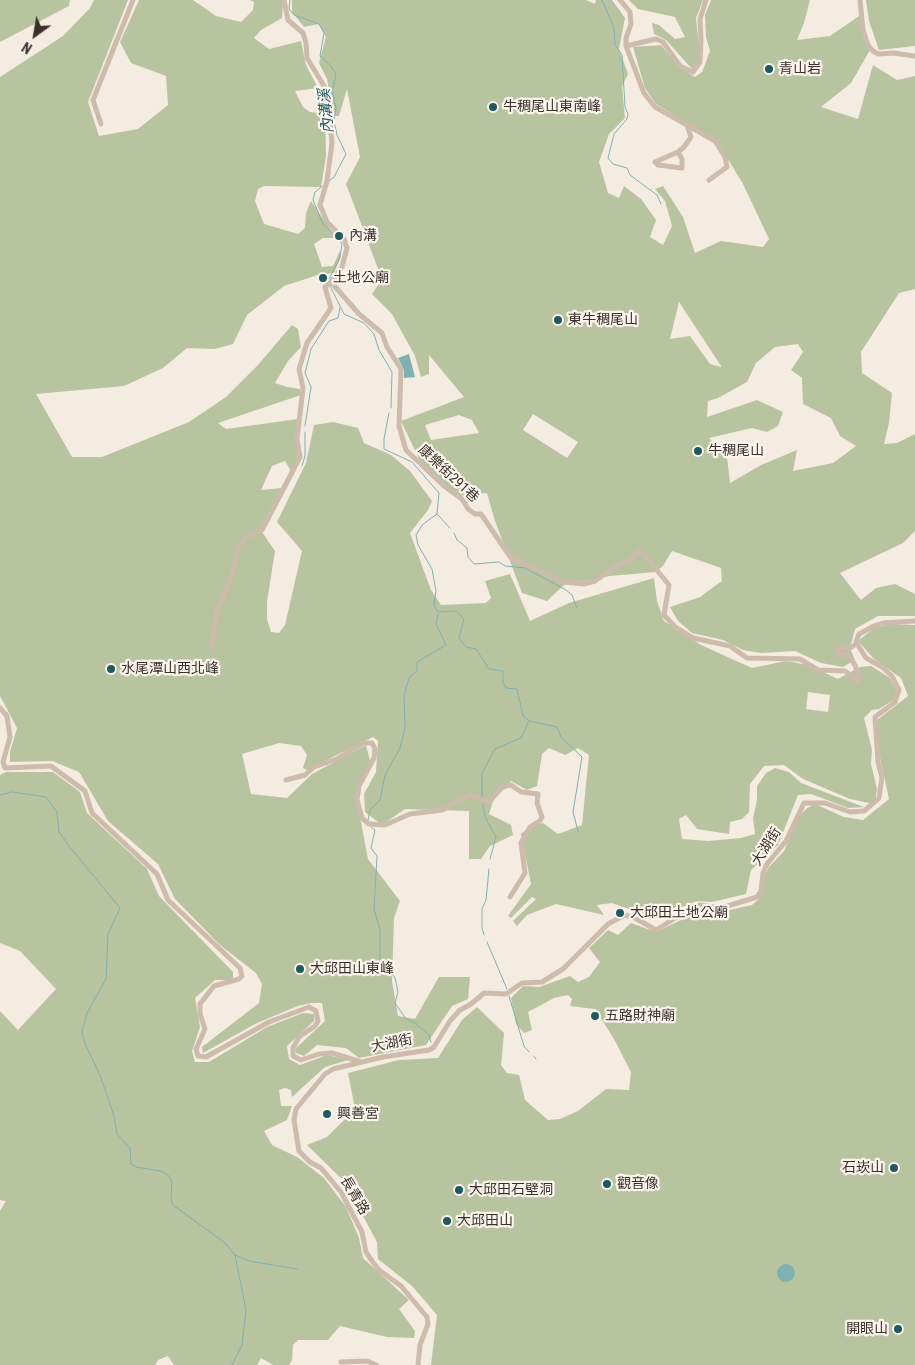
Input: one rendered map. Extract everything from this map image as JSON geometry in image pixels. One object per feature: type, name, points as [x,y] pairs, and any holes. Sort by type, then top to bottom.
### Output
[{"type":"street","points":[[101,124],[93,100],[133,0]]},
{"type":"street","points":[[212,647],[217,610],[230,578],[239,545],[246,537],[262,530],[300,457],[297,439],[303,388],[299,369],[307,343],[331,308],[325,287],[331,282],[346,259],[347,248],[344,240],[328,222],[320,204],[327,181],[332,143],[327,91],[307,58],[303,33],[288,20],[284,0]]},
{"type":"street","points":[[620,0],[630,12],[631,19],[626,46],[644,93],[655,107],[714,141],[725,157],[727,167],[709,180]]},
{"type":"street","points":[[626,46],[656,39],[663,42],[680,66],[693,72],[700,62],[702,41],[700,19],[706,0]]},
{"type":"street","points":[[860,0],[863,30],[868,46],[872,51],[878,54],[893,53],[915,56]]},
{"type":"street","points":[[678,152],[682,159],[682,168],[658,165],[655,162],[678,152],[684,147],[690,137],[687,125]]},
{"type":"street","name":"康樂街291巷","points":[[331,282],[359,314],[382,333],[387,347],[401,369],[400,426],[406,450],[444,486],[462,499],[468,509],[475,514],[481,514],[511,558],[565,582],[584,584],[603,576],[616,566],[629,561],[639,551],[643,553],[669,585],[664,615],[675,627],[692,638],[730,646],[747,658],[800,660],[818,670],[844,671],[858,681],[859,677],[855,665],[848,655],[839,654],[837,650],[843,646],[850,648],[856,644]]},
{"type":"street","points":[[856,644],[860,634],[874,626],[882,623],[915,621]]},
{"type":"street","name":"大湖街","points":[[361,1062],[429,1050],[434,1047],[450,1021],[460,1010],[484,993],[506,994],[522,983],[542,982],[563,969],[608,924],[625,915],[635,918],[656,930],[693,907],[700,905],[720,908],[757,897],[761,891],[767,864],[786,841],[804,803],[825,803],[850,812],[864,810],[871,806],[879,798],[882,787],[875,717],[895,702],[899,690],[892,676],[882,667],[866,658],[856,644]]},
{"type":"street","points":[[0,708],[7,716],[10,737],[3,762],[5,768],[51,766],[85,790],[92,813],[157,874],[168,900],[240,968],[242,976],[239,979],[214,986],[200,1004],[200,1014],[205,1030],[196,1049],[198,1056],[206,1057],[269,1022],[309,1007],[316,1011],[318,1021],[315,1026],[299,1037],[293,1048],[293,1056],[301,1060],[319,1054],[332,1053],[361,1062]]},
{"type":"street","points":[[286,780],[305,775],[314,767],[337,759],[363,743],[372,743],[375,749],[374,758],[359,786],[357,800],[362,818],[369,824],[384,825],[410,814],[442,810],[470,795],[490,802],[497,791],[505,786],[511,785],[521,792],[538,794],[537,803],[542,817],[540,821],[530,827],[521,844],[525,874],[510,897]]},
{"type":"street","name":"長青路","points":[[361,1062],[333,1069],[325,1074],[296,1109],[294,1120],[298,1146],[303,1156],[321,1168],[341,1192],[362,1232],[366,1252],[372,1261],[379,1270],[401,1286],[428,1317],[428,1324],[420,1345],[418,1365]]},
{"type":"street","points":[[341,1362],[367,1361],[376,1365]]},
{"type":"green space","points":[[0,0],[70,0],[69,6],[0,42]]},
{"type":"green space","points":[[94,0],[128,0],[88,102],[99,136],[138,129],[168,105],[166,76],[131,63],[120,42],[139,0],[193,0],[216,16],[241,22],[253,10],[254,2],[250,0],[283,0],[282,18],[261,30],[254,38],[269,49],[301,41],[306,65],[318,88],[295,91],[303,107],[310,112],[325,114],[326,156],[321,187],[264,186],[258,189],[255,201],[264,224],[298,234],[305,228],[306,213],[311,201],[336,238],[323,238],[314,244],[322,267],[333,266],[340,251],[341,256],[334,273],[318,275],[284,286],[247,315],[233,344],[215,349],[187,348],[163,368],[124,386],[36,394],[72,457],[102,457],[189,422],[226,397],[258,365],[292,325],[298,329],[301,347],[288,361],[275,383],[300,389],[301,395],[218,423],[226,429],[298,419],[297,461],[291,471],[285,461],[272,466],[261,490],[282,488],[260,529],[275,551],[267,602],[267,619],[271,632],[279,633],[285,625],[302,551],[277,522],[306,463],[314,425],[333,422],[358,428],[364,443],[391,455],[410,471],[432,501],[428,510],[410,533],[431,590],[441,605],[486,603],[491,598],[485,581],[510,574],[530,621],[569,603],[654,578],[657,601],[664,621],[701,645],[752,668],[786,661],[808,665],[838,679],[860,667],[871,666],[890,678],[898,693],[895,699],[879,709],[872,710],[864,718],[872,750],[871,764],[877,789],[875,802],[869,803],[850,799],[803,779],[784,765],[764,766],[750,784],[749,812],[742,819],[730,822],[729,834],[697,829],[686,815],[679,819],[682,839],[708,841],[741,838],[755,834],[753,818],[757,800],[757,786],[766,773],[775,768],[789,772],[801,783],[864,807],[848,808],[811,794],[798,795],[778,845],[751,870],[746,894],[712,902],[697,901],[655,918],[612,903],[597,905],[604,915],[556,904],[527,915],[517,926],[513,921],[536,899],[532,897],[511,918],[508,916],[531,884],[521,834],[530,827],[543,823],[558,834],[582,825],[589,755],[578,748],[565,755],[549,748],[542,754],[537,786],[527,790],[511,781],[493,801],[489,814],[511,825],[513,835],[490,846],[481,859],[469,859],[469,811],[405,809],[382,825],[365,812],[364,794],[376,772],[378,741],[373,737],[307,770],[303,768],[307,755],[301,746],[279,743],[242,754],[251,794],[287,798],[312,774],[366,745],[370,761],[356,796],[368,859],[400,901],[394,918],[392,981],[398,1016],[415,1019],[439,977],[470,977],[468,999],[452,1006],[426,1045],[359,1058],[346,1048],[317,1045],[304,1056],[296,1053],[295,1049],[325,1021],[322,1003],[311,1003],[298,1006],[257,1023],[203,1053],[202,1047],[259,1003],[262,984],[256,973],[220,945],[175,899],[158,864],[108,821],[79,772],[52,761],[10,762],[10,752],[17,728],[0,696],[0,77],[63,36],[90,8]],"holes":[[[808,692],[830,695],[828,712],[806,709]]]},
{"type":"green space","points":[[292,0],[586,0],[595,4],[596,0],[612,0],[625,18],[619,49],[628,74],[622,86],[625,118],[609,134],[599,162],[608,193],[619,198],[624,186],[641,199],[656,220],[650,237],[663,245],[672,226],[665,201],[655,189],[663,186],[683,217],[695,253],[721,241],[763,247],[769,239],[743,184],[717,141],[656,104],[645,88],[633,47],[661,45],[679,67],[695,77],[702,72],[710,51],[706,37],[705,15],[711,0],[810,0],[797,40],[830,36],[859,16],[870,50],[851,83],[821,107],[858,119],[873,65],[897,80],[915,76],[915,289],[899,293],[861,352],[862,373],[892,393],[889,423],[884,444],[897,443],[915,434],[915,531],[903,543],[840,573],[861,600],[876,588],[895,584],[915,594],[915,616],[878,616],[855,629],[850,648],[855,660],[843,667],[821,663],[795,651],[761,653],[743,650],[723,640],[692,633],[678,621],[670,607],[700,597],[722,581],[721,568],[672,551],[663,566],[655,572],[610,576],[564,585],[547,601],[522,593],[495,521],[487,493],[457,496],[424,469],[401,421],[464,397],[429,355],[429,374],[421,377],[415,356],[392,314],[372,294],[382,279],[346,184],[360,157],[347,89],[339,116],[334,116],[327,79],[319,63],[326,37],[319,24],[304,27],[292,12]],"holes":[[[679,302],[721,367],[710,364],[690,336],[670,339]],[[798,344],[803,352],[791,370],[802,378],[803,404],[831,418],[840,436],[856,446],[833,463],[793,471],[797,450],[761,465],[730,483],[727,457],[709,438],[752,428],[767,432],[778,426],[783,412],[757,400],[707,417],[708,401],[718,398],[747,382],[756,363],[775,347]],[[533,414],[578,442],[567,458],[523,430]],[[459,415],[472,420],[479,433],[431,440],[425,425]]]},
{"type":"green space","points":[[629,0],[703,0],[696,18],[698,38],[702,50],[700,59],[693,70],[666,40],[654,34],[652,23],[659,25],[675,39],[685,37],[675,17],[638,9]]},
{"type":"green space","points":[[866,0],[915,0],[915,46],[879,50],[869,21]]},
{"type":"green space","points":[[890,624],[915,625],[915,1365],[431,1365],[437,1315],[412,1286],[378,1259],[377,1242],[344,1181],[307,1145],[327,1137],[355,1109],[348,1073],[399,1060],[438,1058],[462,1020],[477,1007],[504,1033],[501,1065],[507,1073],[519,1075],[525,1100],[548,1120],[560,1119],[578,1111],[606,1089],[629,1090],[631,1072],[614,1039],[595,1009],[570,1006],[572,999],[568,995],[554,998],[528,1012],[532,1030],[524,1033],[516,1024],[511,998],[523,986],[539,987],[570,976],[578,982],[589,977],[600,962],[589,948],[608,930],[618,935],[631,923],[656,932],[694,914],[716,913],[752,905],[759,899],[761,881],[769,867],[784,851],[800,815],[815,804],[844,817],[863,820],[889,799],[879,753],[877,720],[908,696],[901,678],[874,659],[858,641],[874,628]]},
{"type":"green space","points":[[6,772],[53,772],[80,792],[87,813],[147,869],[159,896],[233,972],[233,980],[215,980],[195,998],[200,1027],[192,1051],[195,1062],[209,1062],[267,1027],[303,1013],[315,1014],[314,1021],[287,1046],[289,1059],[300,1065],[327,1055],[348,1060],[325,1067],[292,1097],[291,1090],[285,1088],[279,1090],[281,1106],[292,1106],[287,1120],[264,1131],[272,1145],[297,1157],[324,1178],[346,1207],[359,1238],[363,1258],[409,1300],[399,1309],[415,1331],[414,1338],[387,1337],[340,1326],[328,1340],[298,1340],[293,1345],[292,1360],[289,1365],[273,1365],[261,1358],[257,1365],[174,1365],[168,1356],[158,1360],[155,1365],[0,1365],[0,1211],[6,1201],[0,1200],[0,1011],[18,1030],[56,989],[20,951],[0,943],[0,775]]},
{"type":"water","points":[[409,354],[415,377],[404,378],[404,370],[398,358]]},
{"type":"water","points":[[782,1264],[790,1264],[795,1269],[793,1280],[782,1282],[777,1277],[777,1269]]},
{"type":"waterway","name":"內溝溪","points":[[290,0],[289,9],[294,15],[319,24],[324,33],[320,56],[331,66],[336,74],[332,92],[336,107],[334,121],[337,135],[346,154],[334,177],[329,181]]},
{"type":"waterway","points":[[602,0],[614,28],[615,45],[622,55],[625,107],[628,114],[627,119],[614,134],[608,158],[613,164],[627,168],[630,175],[657,195],[661,204]]},
{"type":"waterway","name":"內溝溪","points":[[324,185],[315,192],[313,200],[323,224],[338,237],[342,245],[339,260],[329,279]]},
{"type":"waterway","name":"內溝溪","points":[[330,286],[344,314],[364,323],[374,334],[379,350],[392,372],[391,408]]},
{"type":"waterway","points":[[305,426],[311,387],[305,373],[311,349],[329,321],[338,318],[340,308]]},
{"type":"waterway","name":"內溝溪","points":[[389,413],[384,449],[412,462],[439,493],[437,514],[422,525],[416,535],[418,545],[432,569],[436,591],[434,605],[438,612],[456,611],[464,619],[459,638],[466,647],[476,649],[489,669],[503,671],[503,682],[506,688],[517,689],[523,716],[530,721],[557,727],[561,737],[582,757],[573,812],[578,831]]},
{"type":"waterway","points":[[302,466],[305,456],[305,432]]},
{"type":"waterway","points":[[437,514],[450,528]]},
{"type":"waterway","points":[[454,533],[457,540],[467,548],[468,557],[474,564],[499,562],[505,566],[525,568],[566,590],[572,595],[577,608]]},
{"type":"waterway","points":[[368,820],[370,810],[380,800],[385,775],[400,748],[405,728],[404,695],[409,678],[417,671],[417,662],[446,645],[436,624],[438,614]]},
{"type":"waterway","name":"內溝溪","points":[[482,797],[482,773],[495,749],[521,738],[529,721]]},
{"type":"waterway","points":[[0,795],[12,792],[46,797],[57,812],[59,832],[120,908],[108,934],[106,979],[87,1013],[82,1032],[85,1044],[100,1075],[114,1116],[117,1134],[130,1148],[131,1164],[136,1167],[161,1171],[168,1175],[172,1182],[171,1200],[173,1205],[225,1243],[235,1255],[246,1310],[242,1345],[232,1365]]},
{"type":"waterway","name":"內溝溪","points":[[483,804],[485,817],[496,837],[490,859]]},
{"type":"waterway","points":[[371,827],[375,830],[371,848],[377,856],[374,909],[380,930],[380,965],[389,969],[395,978],[398,992],[395,1003],[406,1019],[415,1023],[429,1035],[431,1042]]},
{"type":"waterway","name":"內溝溪","points":[[484,935],[482,909],[486,900],[489,869]]},
{"type":"waterway","name":"內溝溪","points":[[487,942],[507,989]]},
{"type":"waterway","name":"內溝溪","points":[[509,996],[524,1046],[529,1052]]},
{"type":"waterway","points":[[235,1255],[249,1261],[297,1269]]},
{"type":"place","name":"青山岩","points":[[769,69]]},
{"type":"place","name":"牛稠尾山東南峰","points":[[493,107]]},
{"type":"place","name":"內溝","points":[[339,236]]},
{"type":"place","name":"土地公廟","points":[[323,278]]},
{"type":"place","name":"東牛稠尾山","points":[[558,320]]},
{"type":"place","name":"牛稠尾山","points":[[698,451]]},
{"type":"place","name":"水尾潭山西北峰","points":[[111,669]]},
{"type":"place","name":"大邱田土地公廟","points":[[620,913]]},
{"type":"place","name":"大邱田山東峰","points":[[300,969]]},
{"type":"place","name":"五路財神廟","points":[[595,1016]]},
{"type":"place","name":"興善宮","points":[[327,1114]]},
{"type":"place","name":"石崁山","points":[[894,1168]]},
{"type":"place","name":"觀音像","points":[[607,1184]]},
{"type":"place","name":"大邱田石壁洞","points":[[459,1190]]},
{"type":"place","name":"大邱田山","points":[[447,1221]]},
{"type":"place","name":"開眼山","points":[[898,1329]]}]
